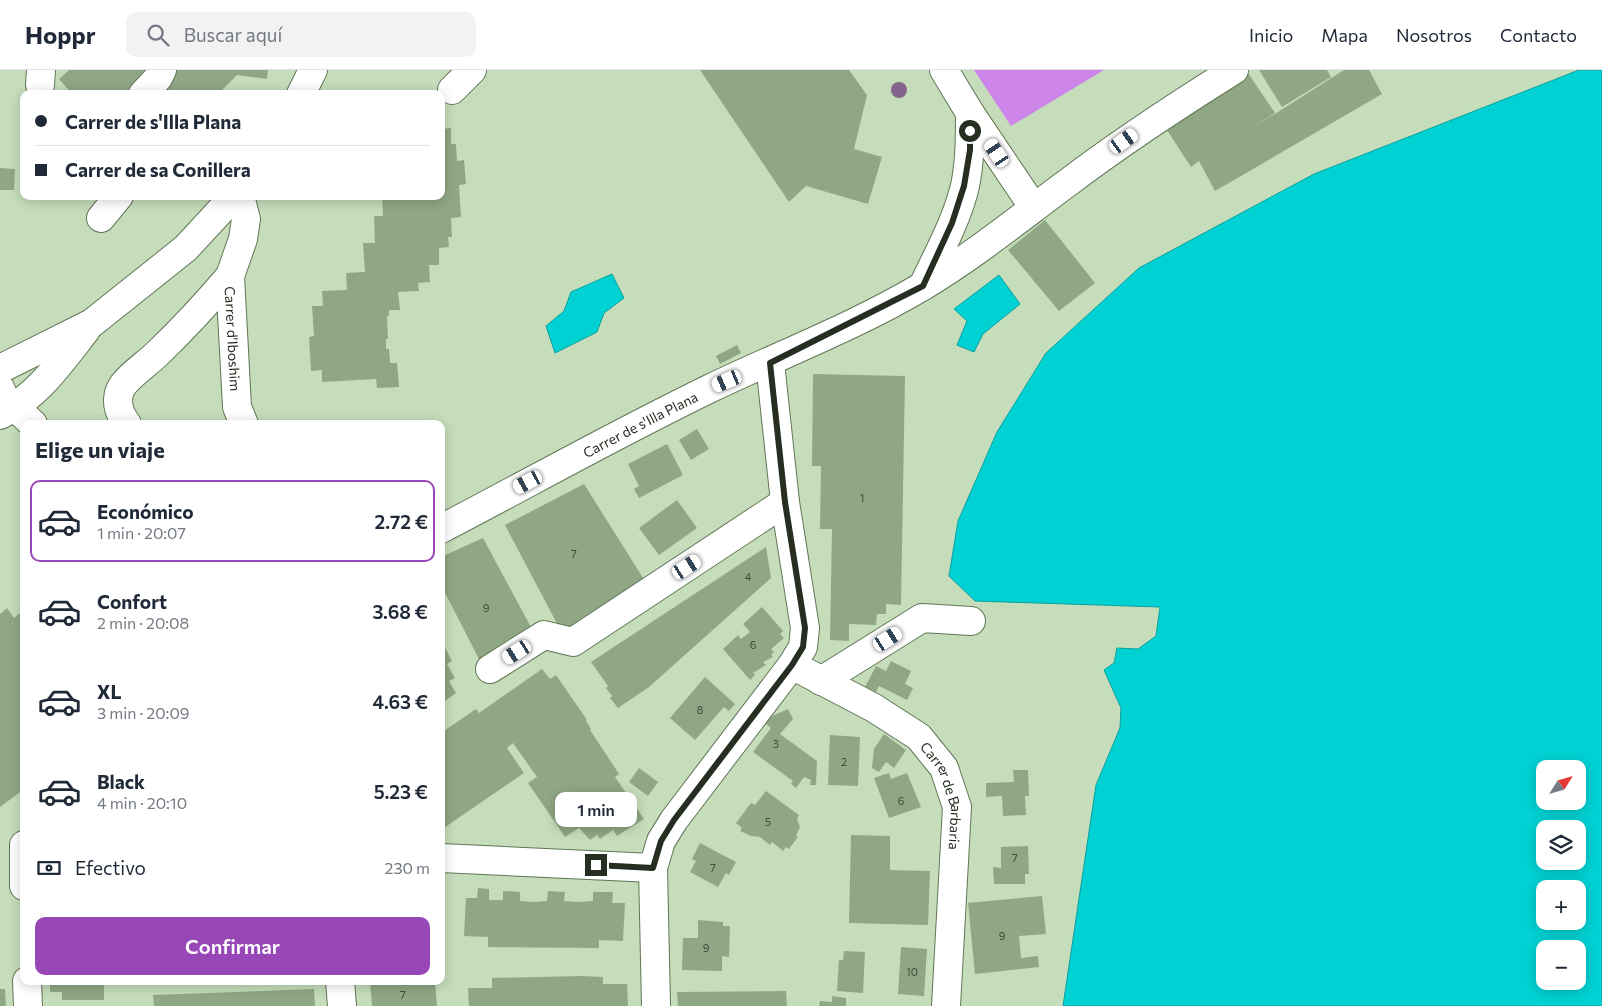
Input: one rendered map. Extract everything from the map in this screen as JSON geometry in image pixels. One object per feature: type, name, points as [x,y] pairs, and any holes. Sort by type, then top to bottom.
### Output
[{"type":"street","points":[[147,90],[158,78],[162,70]]},
{"type":"street","points":[[303,90],[313,70]]},
{"type":"street","points":[[452,90],[472,70]]},
{"type":"street","points":[[944,70],[1034,208]]},
{"type":"street","name":"Carrer de s'Illa Plana","points":[[445,527],[595,446],[713,387],[770,363],[923,286],[970,256],[1162,115],[1234,70]]},
{"type":"street","points":[[923,286],[952,223],[964,186],[970,150],[970,112]]},
{"type":"street","points":[[101,218],[116,200]]},
{"type":"street","points":[[0,369],[92,323],[186,248],[230,200]]},
{"type":"street","name":"Carrer d'Iboshim","points":[[241,200],[246,219],[244,240],[230,276],[236,407],[242,420]]},
{"type":"street","points":[[124,420],[120,414],[117,401],[123,385],[171,340],[230,276]]},
{"type":"street","points":[[12,408],[45,382],[92,323]]},
{"type":"street","points":[[656,1006],[653,868],[661,841],[674,820],[792,665],[803,647],[805,628],[785,502],[770,363]]},
{"type":"street","points":[[490,669],[544,635],[573,642],[785,502]]},
{"type":"street","points":[[821,681],[922,618],[971,621]]},
{"type":"street","name":"Carrer de Barbaria","points":[[792,665],[874,708],[919,737],[944,768],[957,807],[946,1006]]},
{"type":"street","points":[[445,858],[653,868]]},
{"type":"street","points":[[27,985],[28,1006]]},
{"type":"street","points":[[340,985],[342,1006]]},
{"type":"shaded area","points":[[974,70],[1104,70],[1011,126]]},
{"type":"water","points":[[1579,70],[1602,70],[1602,1006],[1063,1006],[1096,785],[1120,728],[1121,708],[1104,670],[1114,663],[1117,648],[1138,649],[1156,636],[1160,607],[975,601],[949,576],[958,521],[997,432],[1046,353],[1139,268],[1314,174]]},
{"type":"water","points":[[612,274],[624,298],[604,313],[597,332],[555,353],[546,326],[564,311],[571,292]]},
{"type":"water","points":[[999,275],[1020,304],[983,334],[974,352],[957,345],[967,321],[954,309]]},
{"type":"building","points":[[69,70],[149,70],[151,72],[131,90],[69,90],[59,79]]},
{"type":"building","points":[[178,70],[268,70],[267,79],[237,75],[222,90],[157,90]]},
{"type":"building","points":[[700,70],[849,70],[867,95],[854,149],[882,157],[868,204],[806,186],[789,202]]},
{"type":"building","points":[[1259,70],[1327,70],[1331,77],[1282,107]]},
{"type":"building","points":[[1344,70],[1369,70],[1382,94],[1215,191],[1199,161],[1191,167],[1165,127],[1248,73],[1275,113],[1243,134]]},
{"type":"building","points":[[451,128],[451,144],[456,144],[457,161],[464,160],[466,184],[459,185],[461,217],[451,218],[452,237],[448,237],[449,247],[439,248],[439,265],[429,265],[430,282],[418,283],[419,291],[398,292],[400,310],[389,310],[389,316],[387,316],[388,339],[386,339],[386,349],[389,349],[390,363],[397,363],[399,387],[377,388],[376,379],[322,382],[322,370],[311,371],[309,337],[314,336],[312,306],[323,306],[322,291],[347,290],[346,273],[365,272],[363,243],[375,243],[374,216],[383,216],[382,200],[445,200],[445,129]]},
{"type":"building","points":[[0,168],[15,169],[14,190],[0,190]]},
{"type":"building","points":[[1045,220],[1095,283],[1059,311],[1008,250]]},
{"type":"building","points":[[737,345],[741,353],[720,364],[716,356]]},
{"type":"building","points":[[813,374],[905,376],[901,605],[886,604],[886,614],[877,614],[876,625],[849,624],[849,641],[830,640],[832,529],[820,529],[821,466],[812,466]]},
{"type":"building","points":[[697,429],[709,449],[691,460],[679,440]]},
{"type":"building","points":[[667,444],[683,475],[639,498],[634,489],[639,486],[628,464]]},
{"type":"building","points":[[584,484],[645,581],[562,633],[505,525]]},
{"type":"building","points":[[677,500],[697,528],[659,555],[639,528]]},
{"type":"building","points":[[483,538],[532,629],[480,661],[445,593],[445,555]]},
{"type":"building","points":[[766,547],[771,578],[649,687],[618,708],[610,698],[612,696],[606,688],[608,686],[591,662]]},
{"type":"building","points":[[762,607],[783,631],[780,634],[784,638],[771,649],[774,652],[771,655],[773,657],[763,662],[766,665],[753,673],[755,675],[750,680],[723,649],[738,635],[741,639],[750,632],[743,624]]},
{"type":"building","points":[[7,608],[14,618],[20,613],[20,792],[0,807],[0,614]]},
{"type":"building","points":[[445,648],[452,661],[447,664],[455,678],[449,681],[456,693],[445,701]]},
{"type":"building","points":[[891,661],[911,671],[905,684],[913,688],[907,700],[879,686],[876,692],[865,687],[876,666],[886,671]]},
{"type":"building","points":[[542,669],[550,679],[556,675],[587,720],[590,730],[619,774],[615,777],[644,819],[617,836],[613,830],[600,839],[597,835],[590,840],[579,828],[565,837],[528,783],[537,777],[513,743],[507,748],[524,773],[445,827],[445,730],[476,709],[479,713]]},
{"type":"building","points":[[705,677],[735,704],[729,711],[724,707],[695,740],[670,718]]},
{"type":"building","points":[[788,709],[793,719],[780,734],[817,761],[816,785],[810,785],[811,780],[804,777],[796,788],[791,784],[793,781],[753,752],[771,728],[764,722],[770,717]]},
{"type":"building","points":[[884,734],[906,750],[894,768],[886,762],[879,772],[872,768],[874,749]]},
{"type":"building","points":[[830,735],[860,737],[858,786],[828,785]]},
{"type":"building","points":[[639,768],[658,782],[648,796],[629,782]]},
{"type":"building","points":[[1013,770],[1028,770],[1029,796],[1025,796],[1026,815],[1003,816],[1002,796],[986,797],[986,783],[1014,782]]},
{"type":"building","points":[[889,773],[891,779],[907,773],[921,807],[889,818],[874,778]]},
{"type":"building","points":[[766,791],[799,815],[797,819],[800,827],[796,836],[798,837],[789,849],[786,847],[783,851],[772,842],[770,845],[760,837],[751,836],[740,831],[742,828],[736,823],[751,803],[755,805]]},
{"type":"building","points":[[851,835],[890,836],[890,870],[930,871],[928,925],[849,923]]},
{"type":"building","points":[[700,843],[736,862],[729,875],[726,873],[718,887],[690,872],[696,861],[692,859]]},
{"type":"building","points":[[1028,846],[1029,874],[1025,874],[1025,884],[994,884],[993,867],[1001,868],[1001,847]]},
{"type":"building","points":[[478,888],[489,889],[489,900],[503,900],[503,891],[520,892],[520,901],[534,902],[547,901],[548,891],[565,892],[564,901],[578,902],[593,901],[593,892],[613,892],[612,903],[625,903],[623,941],[599,940],[599,948],[488,947],[488,937],[464,936],[466,898],[477,898]]},
{"type":"building","points":[[1042,896],[1046,934],[1019,936],[1021,958],[1038,956],[1039,967],[975,974],[968,903]]},
{"type":"building","points":[[698,920],[723,922],[723,926],[730,926],[729,957],[722,956],[722,971],[682,970],[683,938],[698,938]]},
{"type":"building","points":[[901,947],[927,949],[924,996],[898,994]]},
{"type":"building","points":[[844,951],[865,952],[863,993],[837,991],[839,960],[843,960]]},
{"type":"building","points":[[603,977],[603,984],[627,984],[628,1006],[469,1006],[468,988],[492,988],[492,978]]},
{"type":"building","points":[[50,985],[104,985],[104,1000],[62,1000],[62,992],[50,992]]},
{"type":"building","points":[[370,985],[435,985],[437,1006],[372,1006]]},
{"type":"building","points":[[0,989],[5,989],[6,1006],[0,1006]]},
{"type":"building","points":[[314,989],[315,1006],[154,1006],[153,995]]},
{"type":"building","points":[[786,991],[787,1006],[678,1006],[677,992]]},
{"type":"building","points":[[832,996],[846,998],[846,1006],[819,1006],[820,1001],[832,1002]]},
{"type":"route","points":[[596,865],[653,868],[661,841],[674,820],[792,665],[803,647],[805,628],[785,502],[770,363],[923,286],[952,223],[964,186],[970,150],[970,131]]}]
